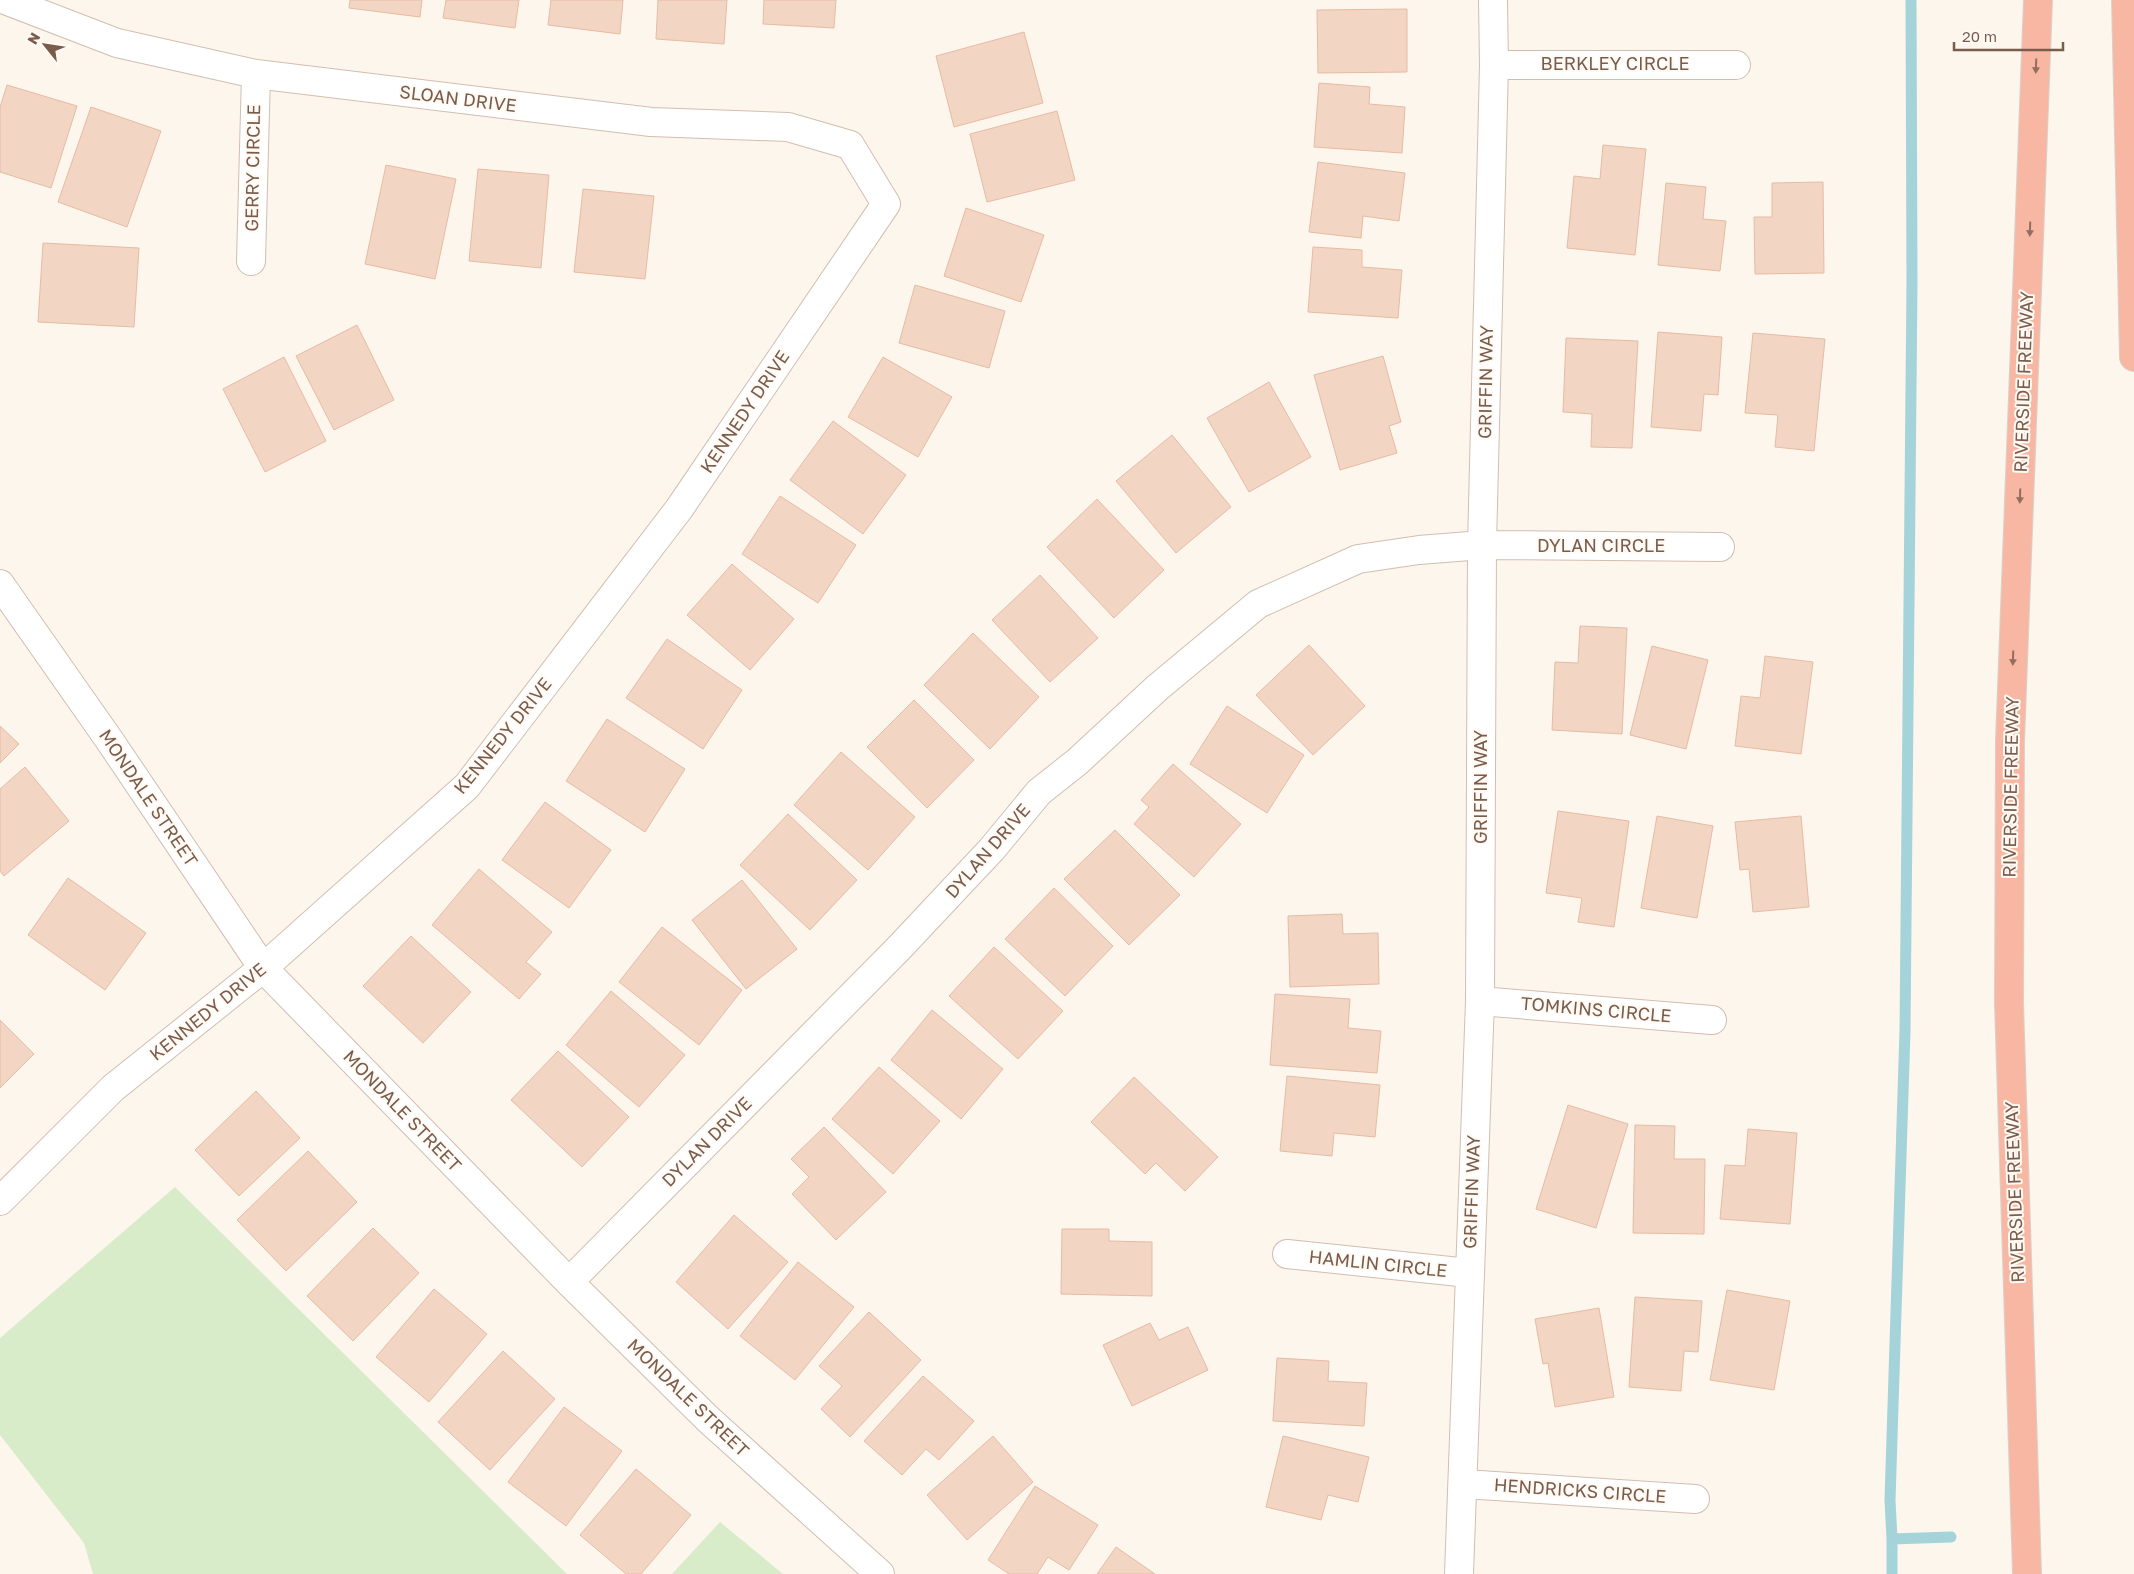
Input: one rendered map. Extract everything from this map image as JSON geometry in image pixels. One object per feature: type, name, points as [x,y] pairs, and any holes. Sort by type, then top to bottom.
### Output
[{"type":"highway","name":"RIVERSIDE FREEWAY","points":[[2027,1574],[2009,1003],[2010,751],[2038,0]]},
{"type":"highway","points":[[2126,0],[2134,357]]},
{"type":"street","name":"SLOAN DRIVE","points":[[5,0],[117,43],[256,74],[651,122],[788,127],[850,145],[886,204]]},
{"type":"street","name":"GRIFFIN WAY","points":[[1459,1574],[1464,1484],[1469,1273],[1480,1001],[1482,545],[1494,65],[1493,0]]},
{"type":"street","name":"BERKLEY CIRCLE","points":[[1494,65],[1736,65]]},
{"type":"street","name":"GERRY CIRCLE","points":[[251,261],[256,74]]},
{"type":"street","name":"KENNEDY DRIVE","points":[[0,1201],[112,1088],[263,968],[467,786],[679,510],[886,204]]},
{"type":"street","name":"DYLAN CIRCLE","points":[[1482,545],[1720,547]]},
{"type":"street","name":"DYLAN DRIVE","points":[[569,1282],[899,948],[992,849],[1039,792],[1078,762],[1157,688],[1258,604],[1358,559],[1419,550],[1482,545]]},
{"type":"street","name":"MONDALE STREET","points":[[0,584],[110,741],[263,968],[569,1282],[709,1420],[880,1574]]},
{"type":"street","name":"TOMKINS CIRCLE","points":[[1480,1001],[1712,1020]]},
{"type":"street","name":"HAMLIN CIRCLE","points":[[1287,1254],[1469,1273]]},
{"type":"street","name":"HENDRICKS CIRCLE","points":[[1464,1484],[1695,1499]]},
{"type":"green space","points":[[175,1187],[567,1574],[93,1574],[84,1543],[0,1435],[0,1338]]},
{"type":"green space","points":[[720,1522],[783,1574],[672,1574]]},
{"type":"building","points":[[350,0],[422,0],[420,17],[349,8]]},
{"type":"building","points":[[446,0],[519,0],[515,28],[443,18]]},
{"type":"building","points":[[551,0],[623,0],[620,34],[548,25]]},
{"type":"building","points":[[658,0],[727,0],[724,44],[656,39]]},
{"type":"building","points":[[764,0],[836,0],[834,28],[763,24]]},
{"type":"building","points":[[1407,9],[1407,72],[1318,73],[1317,10]]},
{"type":"building","points":[[1024,32],[1043,103],[954,127],[936,56]]},
{"type":"building","points":[[1319,83],[1370,87],[1369,104],[1405,107],[1402,153],[1314,147]]},
{"type":"building","points":[[7,85],[77,106],[51,188],[0,172],[0,107]]},
{"type":"building","points":[[91,107],[161,131],[127,227],[58,202]]},
{"type":"building","points":[[1057,111],[1075,180],[987,202],[970,134]]},
{"type":"building","points":[[1603,145],[1646,149],[1635,255],[1567,248],[1574,176],[1600,179]]},
{"type":"building","points":[[1318,162],[1405,173],[1399,221],[1363,216],[1361,238],[1309,232]]},
{"type":"building","points":[[386,165],[456,179],[435,279],[365,264]]},
{"type":"building","points":[[478,169],[549,175],[541,268],[469,261]]},
{"type":"building","points":[[1823,182],[1824,273],[1755,274],[1754,217],[1772,217],[1772,183]]},
{"type":"building","points":[[1666,183],[1706,187],[1703,219],[1726,221],[1720,271],[1658,265]]},
{"type":"building","points":[[583,189],[654,196],[645,279],[574,272]]},
{"type":"building","points":[[966,208],[1044,235],[1021,302],[944,276]]},
{"type":"building","points":[[43,243],[139,248],[134,327],[38,322]]},
{"type":"building","points":[[1313,247],[1362,250],[1362,267],[1402,270],[1398,318],[1308,312]]},
{"type":"building","points":[[915,285],[1005,311],[989,368],[899,343]]},
{"type":"building","points":[[357,325],[394,400],[334,430],[296,356]]},
{"type":"building","points":[[1658,332],[1722,337],[1718,395],[1704,394],[1701,431],[1651,427]]},
{"type":"building","points":[[1753,333],[1825,339],[1814,451],[1775,447],[1778,415],[1745,413]]},
{"type":"building","points":[[1566,338],[1638,341],[1632,448],[1591,447],[1592,414],[1563,412]]},
{"type":"building","points":[[1383,356],[1401,422],[1389,426],[1397,453],[1340,470],[1314,375]]},
{"type":"building","points":[[284,357],[326,441],[265,472],[223,389]]},
{"type":"building","points":[[883,357],[952,397],[918,457],[848,417]]},
{"type":"building","points":[[1269,382],[1311,457],[1249,492],[1207,418]]},
{"type":"building","points":[[833,421],[906,475],[863,534],[790,480]]},
{"type":"building","points":[[1172,435],[1231,507],[1176,553],[1116,481]]},
{"type":"building","points":[[780,496],[856,545],[818,603],[742,554]]},
{"type":"building","points":[[1097,499],[1164,570],[1114,618],[1047,547]]},
{"type":"building","points":[[732,564],[794,619],[750,670],[687,615]]},
{"type":"building","points":[[1040,575],[1098,638],[1050,682],[992,620]]},
{"type":"building","points":[[1580,626],[1627,628],[1622,734],[1552,730],[1555,662],[1578,663]]},
{"type":"building","points":[[973,633],[1039,697],[990,749],[924,685]]},
{"type":"building","points":[[667,639],[742,690],[703,749],[626,698]]},
{"type":"building","points":[[1309,645],[1365,706],[1313,755],[1256,695]]},
{"type":"building","points":[[1652,646],[1708,660],[1686,749],[1630,735]]},
{"type":"building","points":[[1765,656],[1813,662],[1801,754],[1735,746],[1741,696],[1760,698]]},
{"type":"building","points":[[914,700],[974,760],[927,808],[867,747]]},
{"type":"building","points":[[1227,706],[1304,755],[1267,813],[1190,764]]},
{"type":"building","points":[[607,719],[685,769],[645,832],[566,781]]},
{"type":"building","points":[[0,726],[19,744],[0,763]]},
{"type":"building","points":[[841,752],[915,817],[868,870],[794,805]]},
{"type":"building","points":[[1173,764],[1241,824],[1194,877],[1134,824],[1149,807],[1141,800]]},
{"type":"building","points":[[25,767],[69,821],[4,876],[0,871],[0,789]]},
{"type":"building","points":[[545,802],[611,850],[569,908],[502,860]]},
{"type":"building","points":[[1558,811],[1629,821],[1614,927],[1578,922],[1582,898],[1546,893]]},
{"type":"building","points":[[788,814],[857,880],[810,930],[740,865]]},
{"type":"building","points":[[1657,816],[1713,826],[1697,918],[1641,908]]},
{"type":"building","points":[[1801,816],[1809,907],[1753,912],[1749,869],[1740,870],[1735,822]]},
{"type":"building","points":[[1115,830],[1180,895],[1129,945],[1064,879]]},
{"type":"building","points":[[479,869],[552,932],[526,962],[541,974],[519,999],[432,925]]},
{"type":"building","points":[[68,878],[146,933],[105,990],[28,935]]},
{"type":"building","points":[[742,880],[797,949],[746,989],[692,920]]},
{"type":"building","points":[[1054,888],[1113,946],[1065,996],[1005,939]]},
{"type":"building","points":[[1342,914],[1343,934],[1378,933],[1379,984],[1290,987],[1288,916]]},
{"type":"building","points":[[662,927],[742,990],[699,1045],[619,982]]},
{"type":"building","points":[[411,936],[471,992],[423,1043],[363,986]]},
{"type":"building","points":[[994,947],[1063,1011],[1018,1059],[949,996]]},
{"type":"building","points":[[611,991],[685,1055],[639,1107],[566,1045]]},
{"type":"building","points":[[1275,994],[1350,999],[1348,1028],[1381,1031],[1377,1073],[1270,1065]]},
{"type":"building","points":[[932,1010],[1003,1069],[961,1119],[891,1060]]},
{"type":"building","points":[[0,1020],[34,1054],[0,1088]]},
{"type":"building","points":[[558,1051],[629,1117],[582,1167],[511,1100]]},
{"type":"building","points":[[879,1067],[940,1121],[893,1174],[832,1119]]},
{"type":"building","points":[[1287,1076],[1380,1085],[1375,1137],[1334,1133],[1332,1156],[1280,1151]]},
{"type":"building","points":[[1134,1077],[1218,1157],[1185,1191],[1156,1163],[1145,1174],[1091,1122]]},
{"type":"building","points":[[256,1091],[300,1138],[239,1196],[195,1150]]},
{"type":"building","points":[[1568,1105],[1628,1124],[1596,1228],[1536,1209]]},
{"type":"building","points":[[1635,1125],[1675,1126],[1674,1159],[1705,1159],[1704,1234],[1633,1233]]},
{"type":"building","points":[[824,1127],[886,1192],[836,1240],[792,1194],[809,1177],[791,1159]]},
{"type":"building","points":[[1748,1129],[1797,1133],[1790,1224],[1720,1219],[1725,1165],[1745,1166]]},
{"type":"building","points":[[308,1151],[357,1202],[286,1271],[237,1220]]},
{"type":"building","points":[[734,1215],[788,1262],[728,1329],[676,1282]]},
{"type":"building","points":[[373,1228],[419,1273],[353,1341],[307,1296]]},
{"type":"building","points":[[1062,1229],[1109,1229],[1109,1241],[1152,1242],[1152,1296],[1061,1294]]},
{"type":"building","points":[[798,1262],[854,1307],[795,1380],[740,1336]]},
{"type":"building","points":[[434,1289],[487,1334],[429,1402],[376,1357]]},
{"type":"building","points":[[1727,1290],[1790,1301],[1774,1390],[1710,1380]]},
{"type":"building","points":[[1635,1297],[1702,1301],[1698,1352],[1684,1351],[1681,1391],[1629,1387]]},
{"type":"building","points":[[1599,1308],[1614,1397],[1555,1407],[1548,1363],[1543,1364],[1535,1319]]},
{"type":"building","points":[[869,1312],[921,1360],[850,1437],[821,1409],[842,1386],[819,1366]]},
{"type":"building","points":[[1150,1323],[1159,1340],[1188,1327],[1208,1370],[1132,1406],[1103,1345]]},
{"type":"building","points":[[503,1351],[555,1399],[490,1470],[438,1422]]},
{"type":"building","points":[[1277,1358],[1329,1361],[1328,1381],[1367,1383],[1364,1426],[1273,1421]]},
{"type":"building","points":[[923,1376],[974,1421],[939,1460],[926,1449],[902,1475],[864,1441]]},
{"type":"building","points":[[564,1407],[622,1451],[566,1526],[508,1482]]},
{"type":"building","points":[[993,1436],[1033,1482],[967,1540],[927,1495]]},
{"type":"building","points":[[1283,1436],[1369,1457],[1358,1502],[1328,1495],[1321,1520],[1266,1507]]},
{"type":"building","points":[[636,1469],[691,1515],[641,1574],[626,1574],[580,1535]]},
{"type":"building","points":[[1035,1486],[1098,1525],[1069,1570],[1048,1557],[1037,1574],[1009,1574],[988,1560]]},
{"type":"building","points":[[1116,1547],[1155,1574],[1097,1574]]},
{"type":"waterway","points":[[1911,0],[1912,282],[1905,1031],[1890,1500],[1892,1539],[1951,1537]]},
{"type":"waterway","points":[[1892,1539],[1892,1574]]}]
